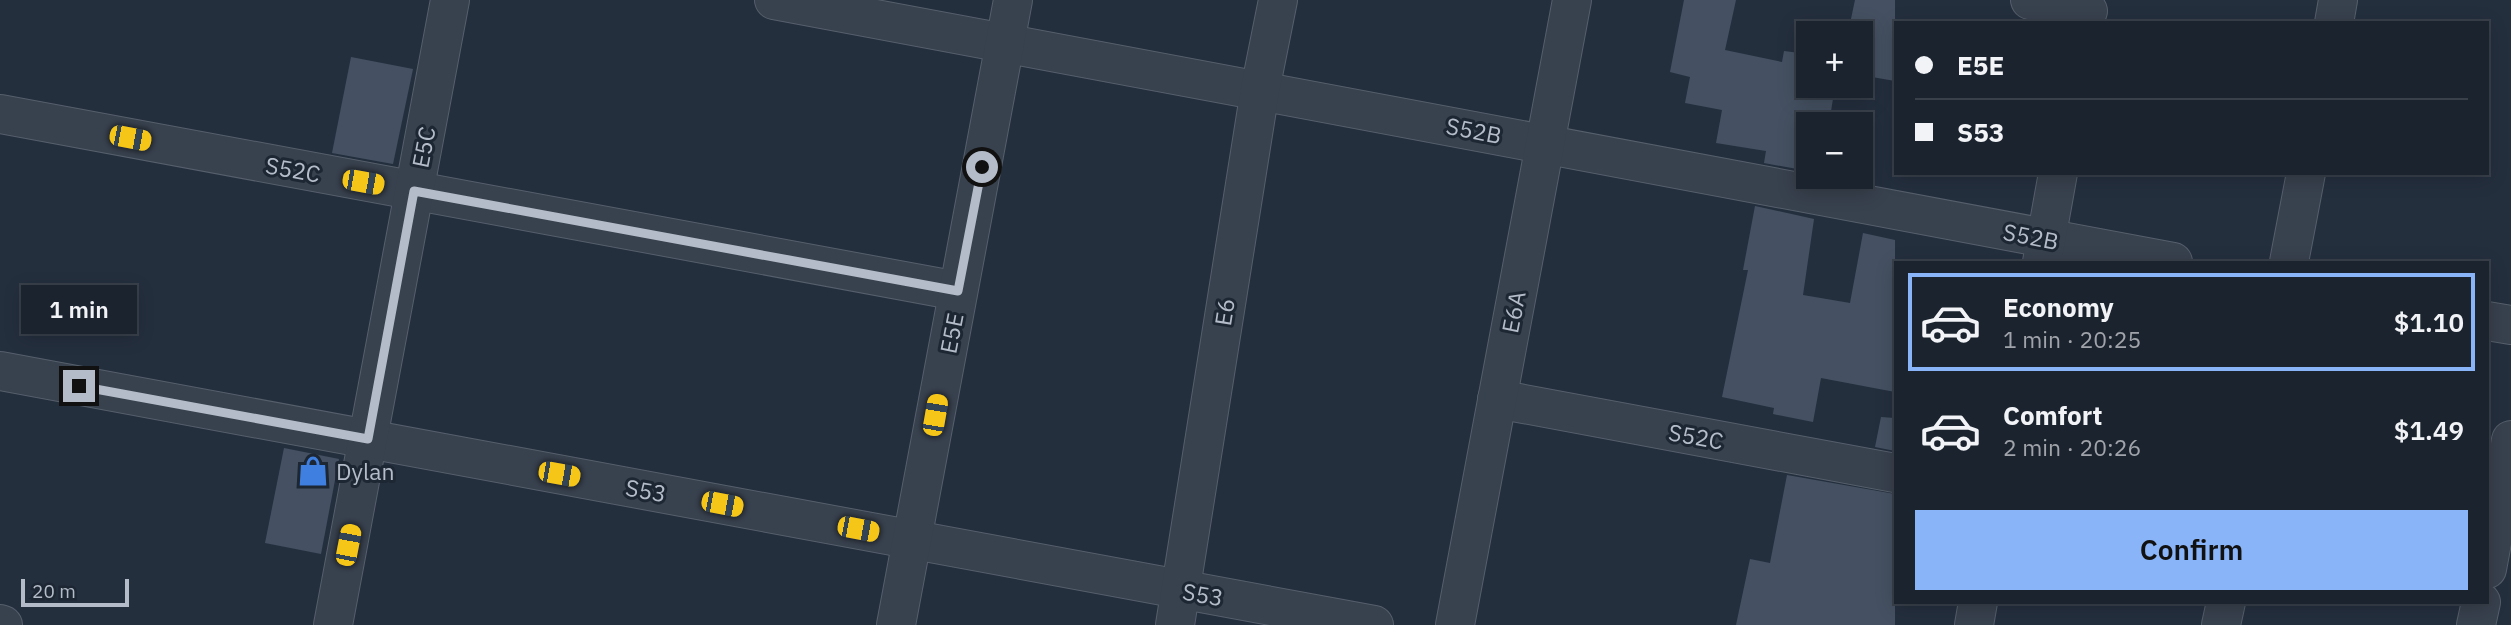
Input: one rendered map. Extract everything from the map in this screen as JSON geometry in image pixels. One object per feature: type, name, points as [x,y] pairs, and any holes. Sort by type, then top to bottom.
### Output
[{"type":"street","name":"E5C","points":[[333,625],[450,0]]},
{"type":"street","name":"S52B","points":[[774,0],[1546,143],[2044,251],[2161,261]]},
{"type":"street","name":"E5E","points":[[896,625],[1013,0]]},
{"type":"street","name":"E6","points":[[1177,607],[1260,90],[1278,0]]},
{"type":"street","name":"E6A","points":[[1455,625],[1572,0]]},
{"type":"street","points":[[2030,0],[2088,11]]},
{"type":"street","points":[[2334,21],[2338,0]]},
{"type":"street","name":"S52C","points":[[0,114],[958,291]]},
{"type":"street","points":[[2044,251],[2058,175]]},
{"type":"street","points":[[2289,261],[2306,175]]},
{"type":"street","points":[[2489,321],[2511,326]]},
{"type":"street","name":"S53","points":[[0,371],[912,539],[1177,607],[1374,625]]},
{"type":"street","name":"S52C","points":[[1497,399],[1894,472]]},
{"type":"street","points":[[2489,558],[2511,440]]},
{"type":"street","points":[[1974,625],[1978,604]]},
{"type":"street","points":[[2221,625],[2226,604]]},
{"type":"street","points":[[2476,625],[2481,604]]},
{"type":"building","points":[[1684,0],[1736,0],[1725,50],[1782,62],[1784,51],[1796,52],[1796,98],[1833,98],[1831,112],[1796,112],[1796,169],[1764,163],[1766,151],[1716,143],[1722,110],[1685,103],[1690,77],[1670,72]]},
{"type":"building","points":[[1855,0],[1895,0],[1894,81],[1873,77],[1873,21],[1851,21]]},
{"type":"building","points":[[351,57],[413,69],[393,164],[332,153]]},
{"type":"building","points":[[1755,206],[1814,219],[1803,295],[1850,303],[1863,233],[1895,240],[1894,392],[1821,378],[1813,422],[1773,414],[1774,408],[1722,397],[1748,270],[1743,270]]},
{"type":"building","points":[[1881,417],[1894,418],[1894,451],[1875,447]]},
{"type":"building","points":[[284,448],[339,459],[321,554],[265,543]]},
{"type":"building","points":[[1787,475],[1894,494],[1895,625],[1736,625],[1750,559],[1770,563]]},
{"type":"place","name":"Dylan","points":[[313,471]]},
{"type":"route","points":[[79,386],[368,439],[414,191],[958,291],[982,167]]}]
